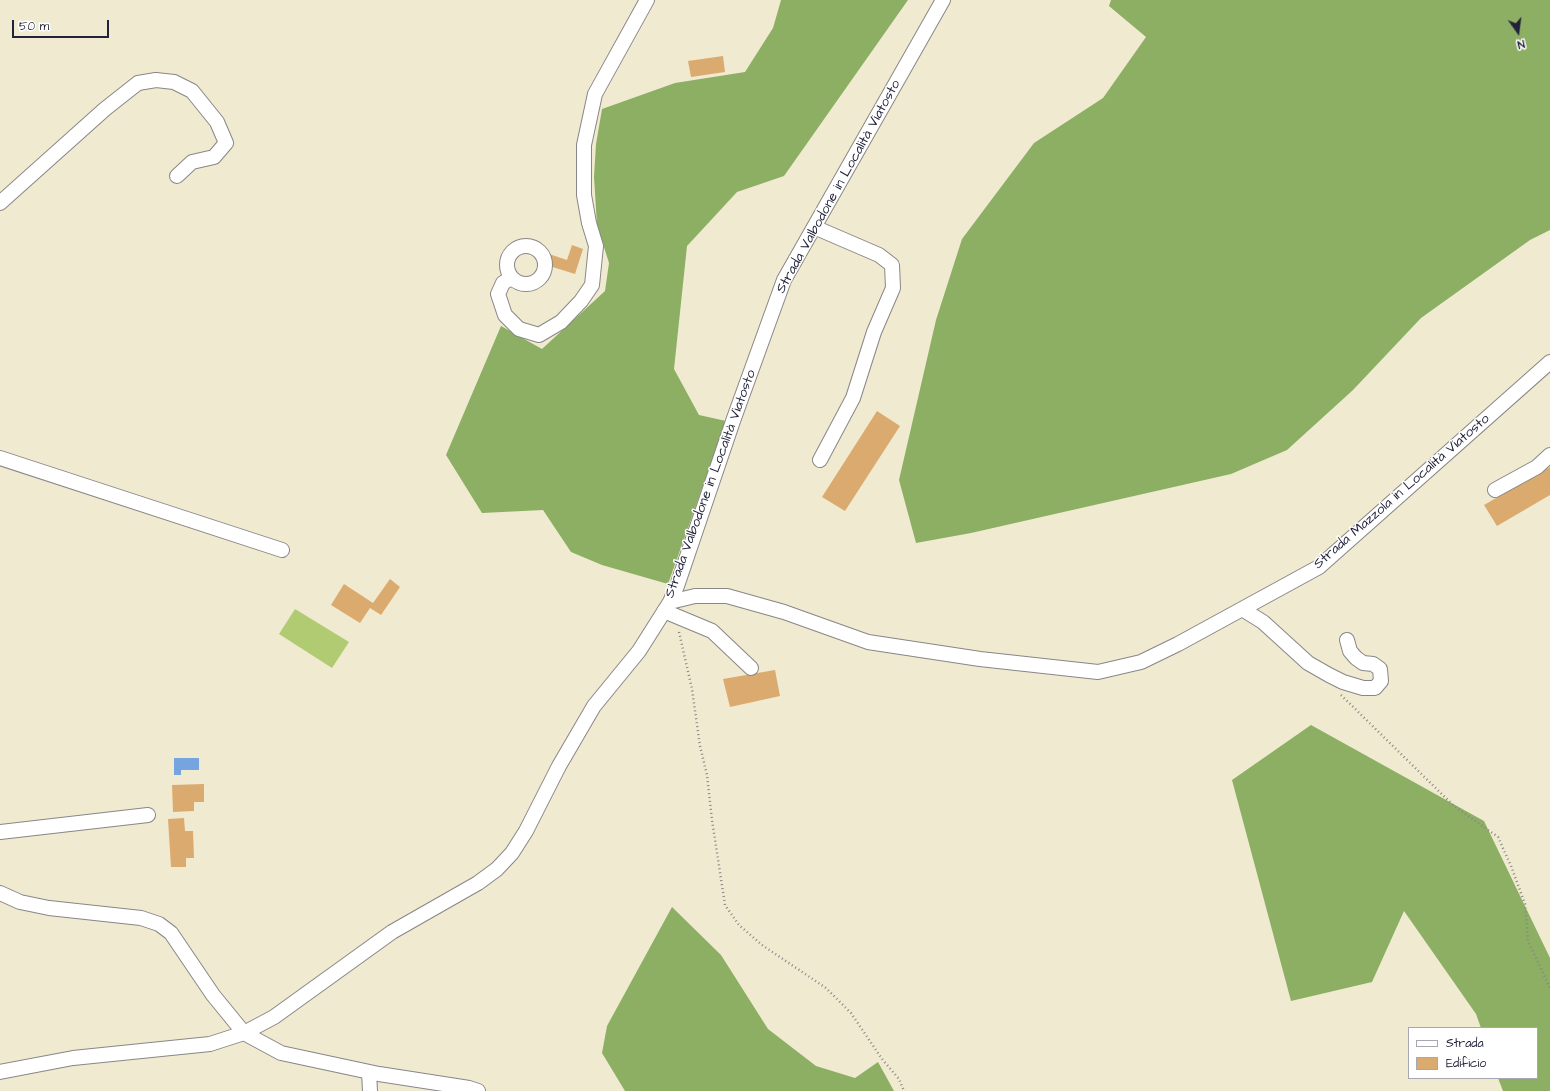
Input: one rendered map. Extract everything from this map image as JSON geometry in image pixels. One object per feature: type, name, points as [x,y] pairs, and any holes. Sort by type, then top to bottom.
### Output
[{"type":"street","points":[[511,278],[503,283],[498,294],[505,315],[519,329],[539,335],[561,322],[581,301],[592,285],[596,246],[589,223],[584,194],[584,145],[595,94],[647,0]]},
{"type":"street","name":"Strada Valbodone in Località Viatosto","points":[[0,1072],[73,1058],[210,1044],[244,1033],[274,1017],[392,932],[478,884],[512,853],[526,830],[566,753],[594,706],[639,651],[669,609],[784,280],[944,0]]},
{"type":"street","points":[[0,203],[105,109],[138,83],[156,80],[174,82],[192,91],[218,122],[226,143],[214,157],[192,162],[177,176]]},
{"type":"street","points":[[814,227],[879,255],[892,266],[893,288],[874,332],[853,398],[820,460]]},
{"type":"street","name":"Strada Mazzola in Località Viatosto","points":[[669,609],[695,596],[727,596],[784,612],[868,642],[980,659],[1098,672],[1141,662],[1178,644],[1319,567],[1550,362]]},
{"type":"street","points":[[1495,490],[1537,467],[1550,455]]},
{"type":"street","points":[[0,458],[282,550]]},
{"type":"street","points":[[669,609],[712,631],[751,668]]},
{"type":"street","points":[[1242,609],[1264,622],[1308,663],[1328,675],[1343,682],[1364,688],[1375,688],[1381,681],[1380,669],[1373,664],[1363,663],[1356,658],[1350,651],[1347,640]]},
{"type":"street","points":[[0,832],[148,814]]},
{"type":"street","points":[[0,893],[20,902],[49,908],[141,918],[159,924],[171,933],[213,995],[244,1033],[281,1053],[369,1072],[469,1088],[478,1091]]},
{"type":"street","points":[[369,1072],[370,1091]]},
{"type":"path","points":[[669,609],[679,631],[692,689],[700,746],[708,775],[712,820],[725,905],[739,925],[762,945],[826,988],[851,1013],[882,1059],[899,1079],[904,1091]]},
{"type":"path","points":[[1336,690],[1454,806],[1498,837],[1511,866],[1525,904],[1528,941],[1550,988]]},
{"type":"green space","points":[[781,0],[908,0],[784,176],[737,192],[687,246],[674,369],[699,415],[726,421],[668,584],[602,565],[571,552],[543,510],[482,513],[446,455],[501,326],[542,349],[605,291],[609,263],[597,225],[594,177],[596,144],[602,109],[675,83],[745,72],[773,28]]},
{"type":"green space","points":[[1111,0],[1550,0],[1550,230],[1530,240],[1421,318],[1353,390],[1287,450],[1231,474],[971,533],[916,543],[899,480],[936,320],[962,239],[1034,143],[1103,98],[1146,37],[1109,6]]},
{"type":"green space","points":[[295,609],[349,642],[332,668],[279,634]]},
{"type":"green space","points":[[1311,725],[1484,821],[1550,958],[1550,1091],[1503,1091],[1498,1079],[1538,1079],[1538,1027],[1481,1027],[1476,1014],[1404,911],[1372,982],[1291,1001],[1232,780]]},
{"type":"green space","points":[[672,907],[721,955],[768,1029],[816,1066],[855,1078],[878,1062],[894,1091],[625,1091],[602,1053],[607,1026]]},
{"type":"water","points":[[174,758],[199,758],[199,770],[181,770],[181,775],[174,775]]},
{"type":"building","points":[[723,56],[725,72],[691,77],[688,61]]},
{"type":"building","points":[[572,245],[583,249],[575,274],[546,265],[549,254],[567,260]]},
{"type":"building","points":[[877,411],[900,426],[845,511],[822,497]]},
{"type":"building","points":[[1550,467],[1550,495],[1497,526],[1484,505]]},
{"type":"building","points":[[390,579],[400,587],[381,615],[370,608],[360,623],[331,605],[344,584],[373,603]]},
{"type":"building","points":[[775,670],[780,696],[730,707],[723,679]]},
{"type":"building","points":[[204,784],[204,802],[194,802],[194,811],[173,812],[172,785]]},
{"type":"building","points":[[184,818],[185,831],[193,831],[194,858],[186,858],[186,867],[171,867],[168,819]]}]
